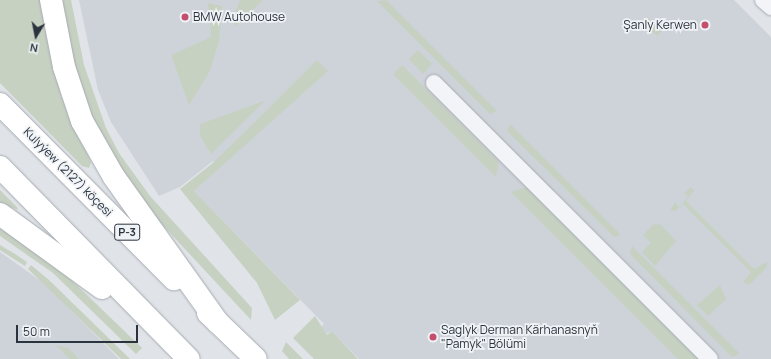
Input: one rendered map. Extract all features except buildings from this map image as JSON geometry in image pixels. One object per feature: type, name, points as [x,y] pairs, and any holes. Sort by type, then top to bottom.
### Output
[{"type":"highway","points":[[52,0],[66,73],[82,121],[114,177],[218,323]]},
{"type":"highway","name":"Kulyýew (2127) köçesi","points":[[0,104],[218,323],[256,359]]},
{"type":"highway","points":[[0,167],[183,353]]},
{"type":"highway","points":[[0,214],[57,252],[183,353]]},
{"type":"street","points":[[763,0],[771,7]]},
{"type":"street","points":[[434,83],[710,359]]},
{"type":"shaded area","points":[[79,0],[734,0],[771,37],[771,359],[359,359],[332,331],[327,334],[321,327],[324,324],[194,191],[218,169],[213,161],[180,187],[159,196],[111,122],[98,90]]},
{"type":"shaded area","points":[[0,252],[45,284],[119,359],[0,359]]},
{"type":"green space","points":[[0,0],[42,0],[61,96],[91,162],[89,168],[82,166],[0,83]]},
{"type":"green space","points":[[61,0],[71,0],[84,65],[106,128],[119,153],[150,196],[252,308],[251,320],[142,203],[96,132],[73,67]]},
{"type":"green space","points":[[240,0],[263,0],[235,27],[235,12]]},
{"type":"green space","points":[[386,0],[497,111],[490,114],[377,1]]},
{"type":"green space","points":[[208,3],[222,6],[219,41],[210,71],[189,105],[171,55],[211,37]]},
{"type":"green space","points":[[648,17],[662,31],[657,36],[643,23]]},
{"type":"green space","points":[[418,50],[432,64],[423,74],[409,59]]},
{"type":"green space","points":[[317,60],[328,71],[194,191],[300,300],[275,320],[257,283],[180,189],[214,162]]},
{"type":"green space","points":[[402,65],[499,162],[496,177],[393,74]]},
{"type":"green space","points":[[264,101],[211,154],[200,136],[200,124]]},
{"type":"green space","points":[[510,124],[621,235],[614,237],[507,131]]},
{"type":"green space","points":[[526,187],[699,359],[678,359],[511,192]]},
{"type":"green space","points":[[691,187],[694,191],[686,201],[754,269],[767,262],[767,267],[749,285],[743,282],[751,272],[683,204],[675,211],[670,211],[675,202],[679,207],[688,197],[684,193]]},
{"type":"green space","points":[[0,190],[17,207],[18,210],[0,203]]},
{"type":"green space","points":[[654,224],[661,225],[676,241],[655,266],[642,252],[651,243],[643,235]]},
{"type":"green space","points":[[0,226],[58,267],[142,348],[136,354],[53,273],[0,236]]},
{"type":"green space","points":[[0,245],[27,262],[25,266],[0,250]]},
{"type":"green space","points":[[632,246],[739,353],[736,356],[732,357],[630,254]]},
{"type":"green space","points":[[31,265],[49,280],[130,359],[121,359],[28,269]]},
{"type":"green space","points":[[720,285],[726,299],[708,316],[697,305]]},
{"type":"green space","points":[[315,316],[327,335],[332,331],[358,359],[314,359],[293,338]]},
{"type":"green space","points":[[286,342],[303,359],[289,359],[282,351]]},
{"type":"green space","points":[[56,345],[68,348],[79,359],[70,359]]},
{"type":"place","name":"BMW Autohouse","points":[[185,17]]},
{"type":"place","name":"Şanly Kerwen","points":[[705,25]]},
{"type":"place","name":"Saglyk Derman Kärhanasnyň \"Pamyk\" Bölümi","points":[[433,337]]}]
